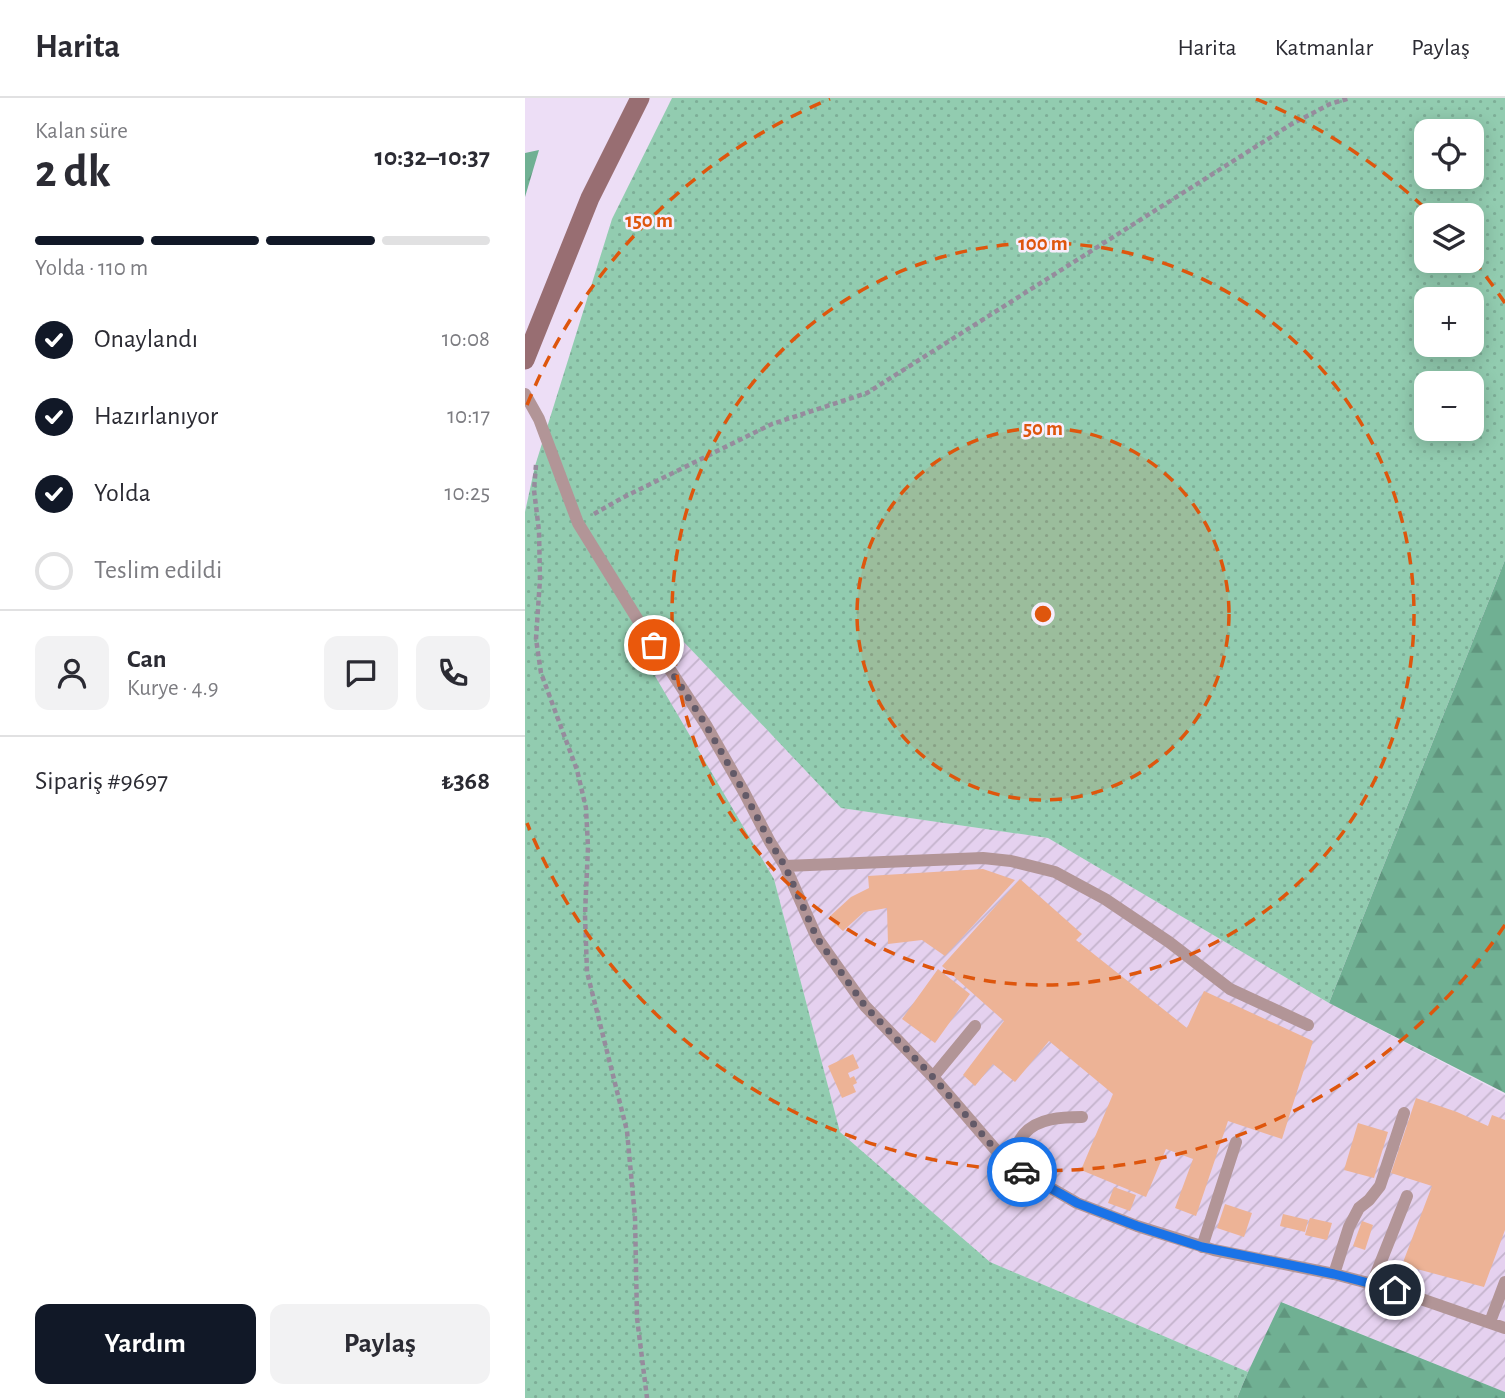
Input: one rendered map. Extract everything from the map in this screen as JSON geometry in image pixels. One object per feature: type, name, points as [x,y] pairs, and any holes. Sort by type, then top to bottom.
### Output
[{"type":"main road","points":[[525,360],[590,198],[640,98]]},
{"type":"lane","points":[[525,394],[539,419],[578,523],[706,725],[785,866],[817,938],[865,1006],[933,1077],[1007,1163],[1077,1203],[1137,1226],[1202,1247],[1334,1274],[1395,1290],[1505,1328]]},
{"type":"lane","points":[[785,866],[983,858],[1011,861],[1055,872],[1105,899],[1169,942],[1230,989],[1308,1025]]},
{"type":"lane","points":[[933,1077],[975,1026]]},
{"type":"lane","points":[[1334,1274],[1349,1227],[1359,1208],[1370,1200],[1380,1186],[1403,1113]]},
{"type":"lane","points":[[1007,1163],[1025,1132],[1035,1125],[1049,1120],[1082,1116]]},
{"type":"lane","points":[[1202,1247],[1236,1142]]},
{"type":"lane","points":[[1371,1284],[1407,1196]]},
{"type":"lane","points":[[1490,1322],[1505,1282]]},
{"type":"path","points":[[578,523],[622,498],[772,424],[867,393],[1290,125],[1330,104],[1350,98]]},
{"type":"path","points":[[539,419],[534,490],[539,531],[540,579],[536,639],[541,673],[577,770],[586,808],[587,972],[627,1131],[635,1217],[637,1318],[647,1398]]},
{"type":"shaded area","points":[[682,640],[841,808],[1048,838],[1329,1003],[1505,1095],[1505,1392],[1282,1302],[1248,1372],[990,1262],[840,1132],[774,879],[654,676]]},
{"type":"green space","points":[[672,98],[1505,98],[1505,560],[1329,1003],[1048,838],[841,808],[682,640],[655,676],[774,879],[840,1132],[990,1262],[1248,1372],[1237,1398],[525,1398],[525,512],[535,466],[612,219]]},
{"type":"green space","points":[[539,150],[525,197],[525,153]]},
{"type":"green space","points":[[1505,560],[1505,1093],[1329,1003]]},
{"type":"green space","points":[[1281,1302],[1505,1392],[1505,1398],[1237,1398]]},
{"type":"building","points":[[983,869],[1015,880],[945,956],[922,940],[888,944],[887,908],[864,912],[843,931],[828,918],[851,897],[869,888],[868,876]]},
{"type":"building","points":[[1020,879],[1082,934],[1076,940],[1187,1028],[1204,991],[1313,1041],[1282,1139],[1228,1121],[1196,1216],[1175,1208],[1193,1159],[1166,1149],[1146,1197],[1081,1170],[1113,1094],[1049,1041],[1015,1082],[993,1064],[975,1086],[963,1075],[1004,1021],[942,966]]},
{"type":"building","points":[[938,969],[970,994],[935,1043],[902,1019]]},
{"type":"building","points":[[853,1054],[859,1068],[848,1073],[850,1078],[854,1076],[857,1083],[853,1085],[856,1092],[842,1098],[828,1066]]},
{"type":"building","points":[[1416,1098],[1488,1126],[1492,1115],[1505,1120],[1505,1230],[1484,1287],[1402,1265],[1432,1186],[1391,1173]]},
{"type":"building","points":[[1358,1123],[1388,1132],[1374,1178],[1344,1170]]},
{"type":"building","points":[[1114,1187],[1136,1195],[1130,1211],[1108,1203]]},
{"type":"building","points":[[1225,1204],[1252,1213],[1244,1237],[1217,1228]]},
{"type":"building","points":[[1283,1214],[1308,1220],[1305,1232],[1280,1226]]},
{"type":"building","points":[[1310,1218],[1332,1223],[1327,1240],[1305,1235]]},
{"type":"building","points":[[1362,1221],[1373,1225],[1365,1250],[1353,1246]]},
{"type":"way so far","points":[[654,645],[706,725],[744,792],[785,866],[817,938],[865,1006],[933,1077],[1007,1163],[1022,1172]]},
{"type":"route","points":[[1022,1172],[1077,1203],[1202,1247],[1334,1274],[1395,1290]]}]
